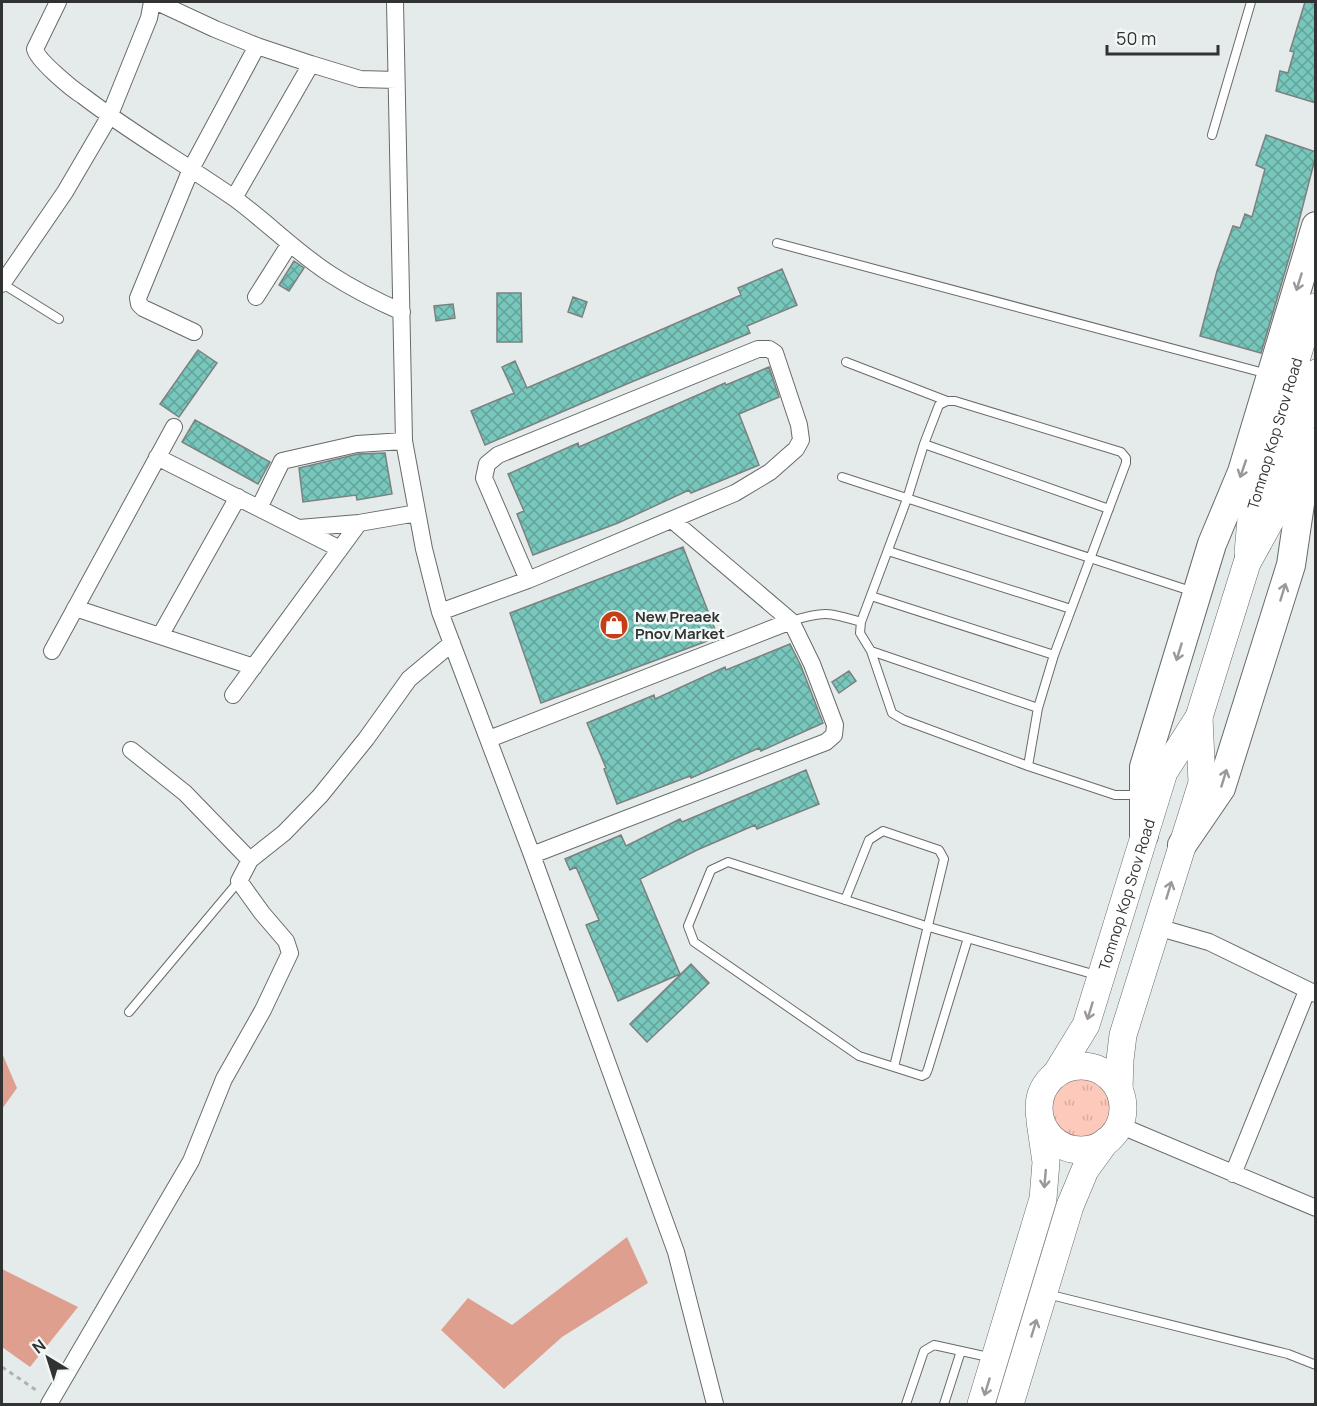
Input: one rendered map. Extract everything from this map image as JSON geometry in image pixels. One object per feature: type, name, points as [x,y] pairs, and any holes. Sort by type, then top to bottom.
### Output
[{"type":"highway","points":[[1144,835],[1144,767],[1212,544],[1242,472],[1316,226]]},
{"type":"highway","points":[[1182,845],[1221,788],[1291,565],[1302,490],[1314,450]]},
{"type":"main road","name":"Tomnop Kop Srov Road","points":[[1247,563],[1252,508],[1308,320],[1316,307]]},
{"type":"main road","name":"Tomnop Kop Srov Road","points":[[1056,1074],[1086,1025],[1164,772],[1199,717],[1247,563],[1274,514],[1316,373]]},
{"type":"main road","name":"Tomnop Kop Srov Road","points":[[1119,1089],[1123,1035],[1202,783],[1199,717]]},
{"type":"main road","points":[[981,1404],[995,1359],[1031,1290],[1085,1170],[1113,1133],[1124,1110],[1119,1089],[1105,1072],[1095,1068],[1075,1066],[1056,1074],[1042,1090],[1039,1101],[1046,1162],[1043,1199],[1031,1290],[1010,1404]]},
{"type":"main road","points":[[1040,1121],[1053,1141],[1069,1149],[1089,1150],[1113,1133]]},
{"type":"street","points":[[58,2],[35,53],[71,88],[109,117],[234,198],[289,245],[330,274],[365,296],[402,312]]},
{"type":"street","points":[[2,284],[66,192],[109,117],[149,18],[152,2]]},
{"type":"street","points":[[157,2],[257,46],[311,64],[360,79],[396,80]]},
{"type":"street","points":[[395,2],[404,441],[424,549],[440,612],[532,855],[676,1252],[715,1404]]},
{"type":"street","points":[[194,332],[143,308],[138,298],[191,169],[257,46]]},
{"type":"street","points":[[234,198],[311,64]]},
{"type":"street","points":[[256,297],[289,245]]},
{"type":"street","points":[[440,612],[528,580],[672,520],[735,493],[770,472],[796,449],[801,440],[775,353],[769,349],[758,349],[498,455],[487,464],[484,478],[528,580]]},
{"type":"street","points":[[52,651],[174,427]]},
{"type":"street","points":[[259,508],[282,460],[357,444],[404,441]]},
{"type":"street","points":[[158,457],[340,549]]},
{"type":"street","points":[[160,636],[238,497]]},
{"type":"street","points":[[298,528],[359,523],[417,513]]},
{"type":"street","points":[[532,855],[826,742],[834,735],[835,725],[812,664],[791,621],[672,520]]},
{"type":"street","points":[[233,695],[359,523]]},
{"type":"street","points":[[75,608],[254,667]]},
{"type":"street","points":[[489,739],[791,621]]},
{"type":"street","points":[[50,1402],[191,1161],[225,1079],[263,1010],[290,953],[286,941],[239,881],[250,860],[284,833],[320,796],[366,739],[409,679],[452,643]]},
{"type":"street","points":[[131,750],[185,793],[250,860]]},
{"type":"street","points":[[1157,927],[1209,942],[1311,993],[1233,1174]]},
{"type":"street","points":[[1113,1133],[1233,1174],[1316,1208]]},
{"type":"lane","points":[[1212,135],[1251,2]]},
{"type":"lane","points":[[777,243],[1271,374]]},
{"type":"lane","points":[[2,284],[59,319]]},
{"type":"lane","points":[[846,362],[947,401],[955,401],[1121,452],[1126,458],[1092,558],[1054,655],[1038,708],[1028,766]]},
{"type":"lane","points":[[947,401],[939,405],[924,444],[908,499],[861,622],[860,633],[871,651],[892,713],[904,720],[1028,766],[1115,795],[1144,795]]},
{"type":"lane","points":[[924,444],[1108,509]]},
{"type":"lane","points":[[842,477],[1197,593]]},
{"type":"lane","points":[[888,551],[1071,609]]},
{"type":"lane","points":[[871,596],[1054,655]]},
{"type":"lane","points":[[791,621],[817,613],[833,613],[861,622]]},
{"type":"lane","points":[[871,651],[1038,708]]},
{"type":"lane","points":[[845,900],[869,840],[883,831],[939,850],[944,860],[894,1067]]},
{"type":"lane","points":[[968,938],[926,1074],[922,1077],[859,1056],[694,942],[688,926],[711,870],[728,862],[929,927],[968,938],[1101,977]]},
{"type":"lane","points":[[129,1012],[239,881]]},
{"type":"lane","points":[[1031,1290],[1288,1354],[1316,1365]]},
{"type":"lane","points":[[906,1404],[924,1352],[934,1345],[995,1359]]},
{"type":"lane","points":[[944,1404],[961,1351]]},
{"type":"path","points":[[2,1367],[50,1402]]},
{"type":"green space","points":[[1081,1077],[1093,1079],[1103,1086],[1110,1096],[1112,1108],[1110,1120],[1103,1130],[1093,1137],[1081,1139],[1069,1137],[1059,1130],[1052,1120],[1050,1108],[1052,1096],[1059,1086],[1069,1079]]},
{"type":"shaded area","points":[[2,1053],[17,1088],[2,1109]]},
{"type":"shaded area","points":[[627,1237],[648,1283],[562,1337],[504,1389],[441,1330],[468,1298],[512,1325]]},
{"type":"shaded area","points":[[2,1269],[78,1307],[30,1367],[2,1347]]},
{"type":"building","points":[[1305,2],[1316,2],[1316,103],[1276,91],[1280,71],[1288,73],[1294,52],[1290,51]]},
{"type":"building","points":[[1266,135],[1316,152],[1316,155],[1261,353],[1200,336],[1217,271],[1233,226],[1240,228],[1245,214],[1252,217],[1265,169],[1256,165]]},
{"type":"building","points":[[294,261],[304,268],[289,291],[279,285]]},
{"type":"building","points":[[782,269],[797,305],[747,326],[750,333],[485,445],[471,411],[514,393],[502,367],[515,361],[527,388],[741,295],[738,288]]},
{"type":"building","points":[[497,293],[521,293],[522,342],[497,342]]},
{"type":"building","points":[[573,297],[587,302],[582,317],[568,312]]},
{"type":"building","points":[[453,304],[455,318],[436,321],[434,306]]},
{"type":"building","points":[[198,350],[217,363],[179,417],[160,404]]},
{"type":"building","points":[[769,367],[779,397],[739,414],[759,465],[691,493],[689,490],[618,523],[533,555],[517,514],[524,511],[508,474],[578,443],[579,447],[725,383],[726,385]]},
{"type":"building","points":[[195,420],[270,462],[258,484],[182,442]]},
{"type":"building","points":[[385,453],[392,494],[357,500],[356,495],[303,502],[299,468],[358,454]]},
{"type":"building","name":"New Preaek Pnov Market","points":[[683,547],[718,637],[541,703],[510,613]]},
{"type":"building","points":[[790,644],[823,723],[761,751],[759,748],[691,778],[690,776],[617,804],[604,769],[606,768],[587,723],[654,695],[655,699],[725,667],[726,670]]},
{"type":"building","points":[[849,671],[856,681],[839,693],[832,682]]},
{"type":"building","points":[[806,770],[819,804],[757,829],[755,825],[697,850],[640,879],[680,974],[618,1001],[586,925],[599,920],[576,867],[570,870],[565,859],[621,835],[626,846],[680,819],[682,822]]},
{"type":"building","points":[[691,964],[709,983],[647,1042],[630,1024]]},
{"type":"place","name":"New Preaek Pnov Market","points":[[614,625]]}]
